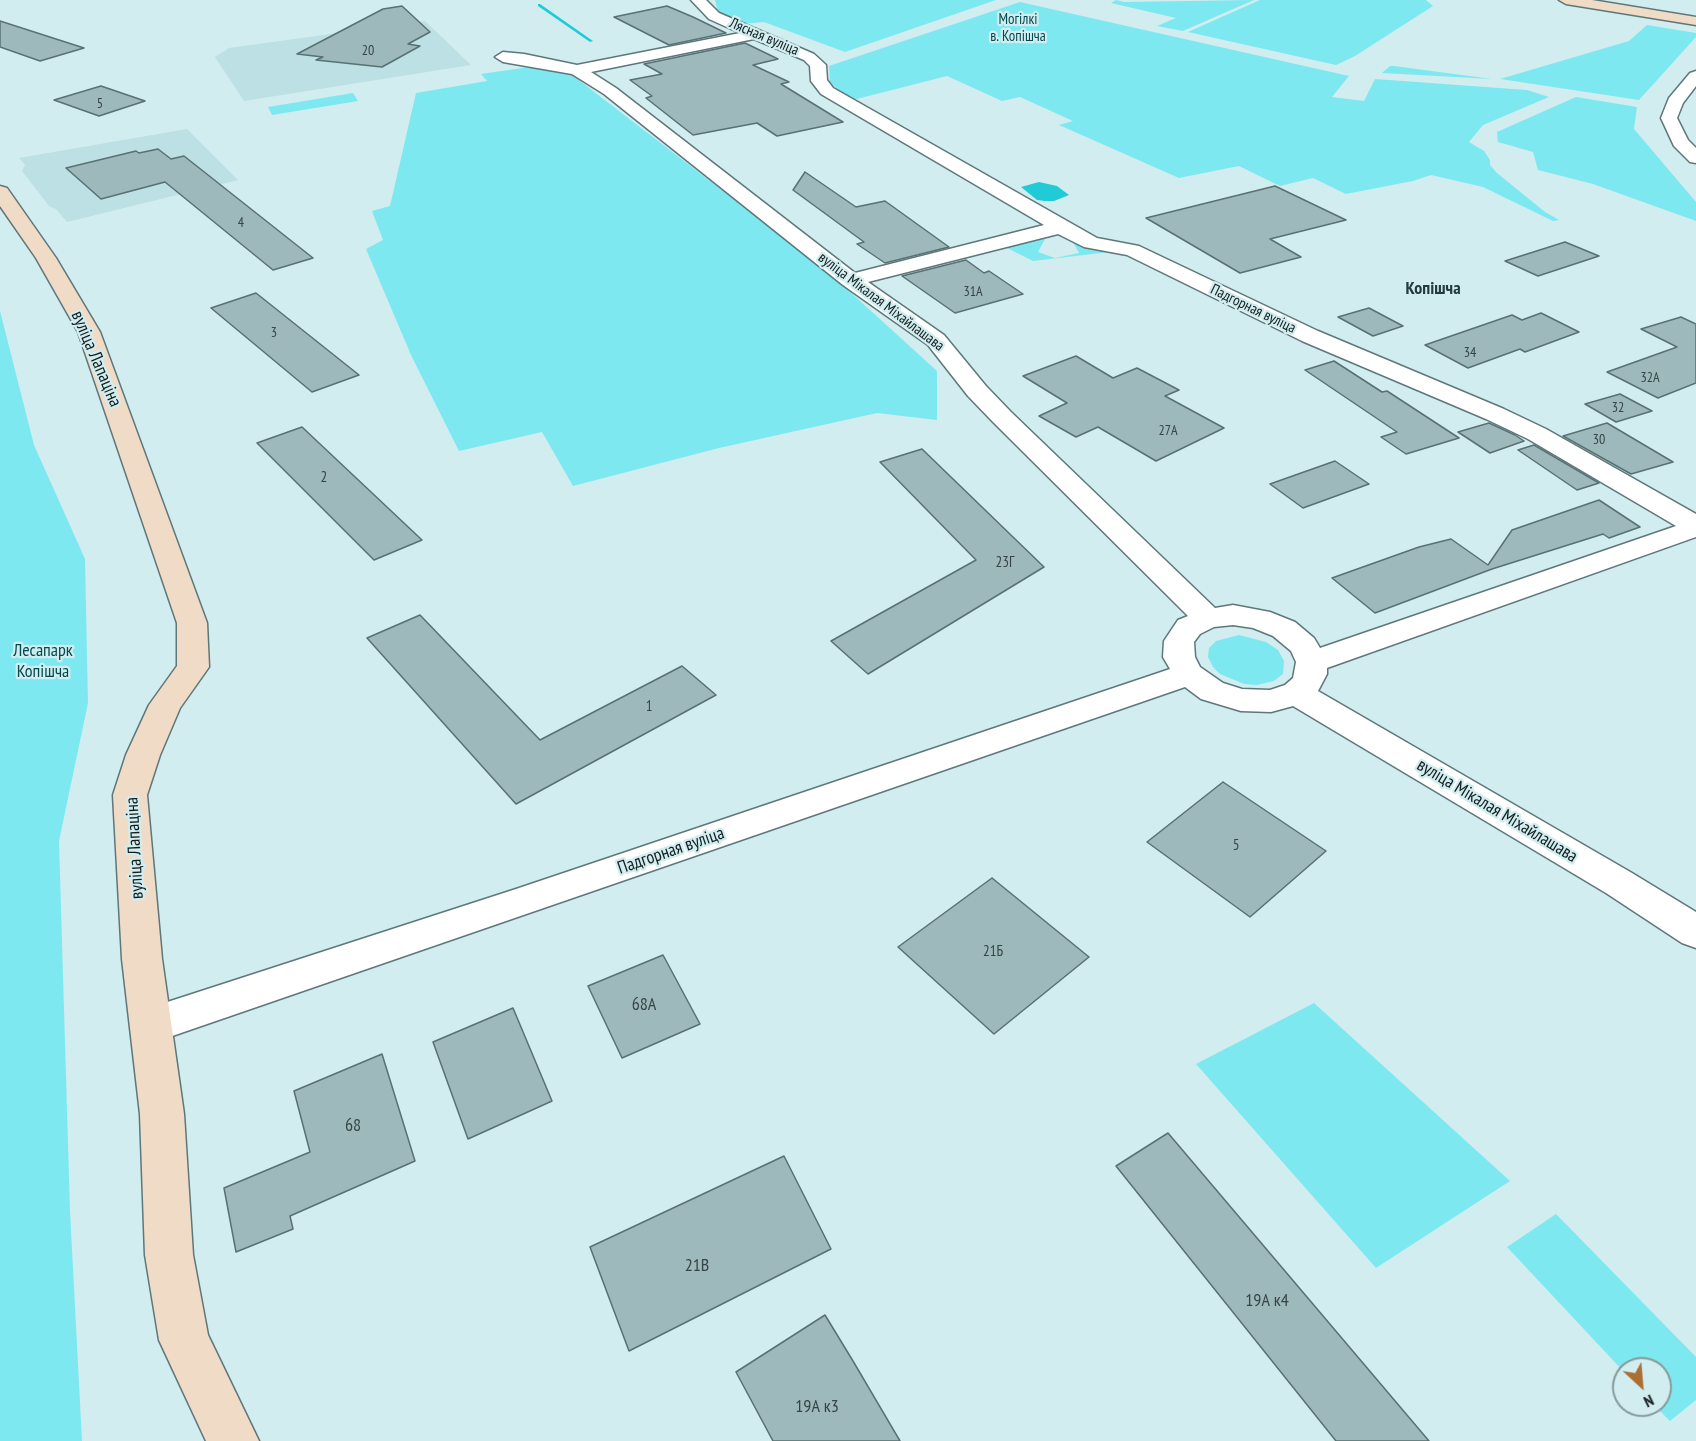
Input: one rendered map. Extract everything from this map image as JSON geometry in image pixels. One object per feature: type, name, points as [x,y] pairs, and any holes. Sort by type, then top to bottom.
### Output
[{"type":"main road","points":[[1566,0],[1696,21]]},
{"type":"main road","points":[[1599,0],[1696,16]]},
{"type":"main road","name":"вуліца Лапаціна","points":[[0,192],[46,258],[89,332],[192,623],[193,667],[165,705],[143,755],[130,795],[142,959],[162,1114],[170,1255],[184,1340],[233,1441]]},
{"type":"street","name":"Лясная вуліца","points":[[698,0],[714,16],[809,57],[818,65],[819,81]]},
{"type":"street","points":[[503,57],[532,60],[577,70],[755,34]]},
{"type":"street","name":"вуліца Мікалая Міхайлашава","points":[[577,70],[610,91],[851,280],[936,340],[977,391],[1002,417],[1208,618]]},
{"type":"street","points":[[1696,76],[1675,102],[1669,118],[1672,131],[1696,158]]},
{"type":"street","name":"Падгорная вуліца","points":[[819,81],[827,91],[874,120],[1091,243],[1132,250],[1310,336],[1495,414],[1546,440],[1696,527]]},
{"type":"street","points":[[851,280],[1061,227]]},
{"type":"street","name":"Падгорная вуліца","points":[[1312,662],[1696,527]]},
{"type":"street","points":[[1233,615],[1259,619],[1284,629],[1303,645],[1312,662],[1311,674],[1306,684],[1296,693],[1271,701],[1241,700],[1212,691],[1189,674],[1179,657],[1179,641],[1189,627],[1208,618],[1233,615]]},
{"type":"street","name":"Падгорная вуліца","points":[[152,1025],[513,905],[1189,674]]},
{"type":"street","name":"вуліца Мікалая Міхайлашава","points":[[1296,693],[1619,883],[1696,932]]},
{"type":"shaded area","points":[[425,21],[471,65],[244,101],[215,57],[229,48]]},
{"type":"shaded area","points":[[187,129],[238,180],[67,222],[56,209],[49,206],[22,171],[25,165],[19,158]]},
{"type":"shaded area","points":[[1039,182],[1057,186],[1069,195],[1054,201],[1037,200],[1021,187]]},
{"type":"green space","points":[[715,0],[996,0],[845,52],[764,22],[741,24],[718,12]]},
{"type":"green space","points":[[1116,0],[1124,2],[1254,0],[1183,31],[1157,26],[1176,18],[1111,3]]},
{"type":"green space","points":[[1260,0],[1426,0],[1433,6],[1355,56],[1336,65],[1188,32]]},
{"type":"green space","name":"Могілкі в. Копішча","points":[[1020,2],[1349,76],[1332,97],[1364,101],[1375,79],[1527,90],[1549,97],[1483,125],[1469,142],[1484,151],[1490,160],[1490,165],[1497,173],[1545,212],[1559,220],[1553,221],[1483,187],[1431,175],[1413,181],[1346,194],[1313,178],[1280,186],[1239,166],[1179,178],[1059,125],[1073,121],[1020,97],[1002,101],[947,76],[849,101],[830,82],[829,66]]},
{"type":"green space","points":[[1647,25],[1696,33],[1696,37],[1639,100],[1500,79],[1629,41]]},
{"type":"green space","points":[[536,66],[567,71],[826,270],[937,371],[937,420],[877,413],[719,448],[573,486],[542,432],[459,451],[411,355],[366,249],[383,240],[372,211],[390,206],[416,93],[487,81],[481,74]]},
{"type":"green space","points":[[1390,66],[1394,66],[1492,79],[1382,73]]},
{"type":"green space","points":[[353,93],[358,101],[272,115],[268,107]]},
{"type":"green space","points":[[1576,97],[1637,107],[1634,129],[1696,202],[1696,221],[1593,184],[1538,170],[1533,152],[1498,142],[1497,132]]},
{"type":"green space","points":[[1036,238],[1045,239],[1038,252],[1055,258],[1079,253],[1073,242],[1109,252],[1033,261],[1005,247]]},
{"type":"green space","name":"Лесапарк Копішча","points":[[0,311],[34,445],[85,559],[88,703],[59,841],[70,1211],[82,1441],[0,1441]]},
{"type":"green space","points":[[1239,635],[1266,642],[1278,650],[1284,661],[1283,674],[1274,681],[1257,685],[1244,684],[1220,674],[1208,657],[1209,648],[1216,641]]},
{"type":"green space","points":[[1314,1003],[1510,1181],[1376,1268],[1196,1064]]},
{"type":"green space","points":[[1556,1214],[1696,1357],[1696,1400],[1670,1421],[1666,1417],[1672,1417],[1672,1357],[1612,1357],[1612,1359],[1507,1247]]},
{"type":"building","points":[[402,6],[430,32],[408,44],[420,46],[382,67],[316,60],[323,57],[297,54],[383,9]]},
{"type":"building","points":[[667,6],[726,33],[669,45],[614,17]]},
{"type":"building","points":[[0,21],[84,48],[40,61],[0,47]]},
{"type":"building","points":[[745,43],[778,59],[753,65],[789,82],[781,84],[843,122],[777,136],[757,123],[693,135],[646,98],[652,96],[630,80],[662,74],[644,64]]},
{"type":"building","points":[[101,86],[145,101],[99,116],[54,100]]},
{"type":"building","points":[[158,149],[171,159],[184,156],[313,258],[273,270],[165,182],[101,199],[66,168],[136,151],[139,153]]},
{"type":"building","points":[[805,172],[856,207],[885,201],[949,247],[885,263],[857,244],[864,242],[793,190]]},
{"type":"building","points":[[1275,186],[1346,220],[1270,239],[1301,257],[1240,273],[1146,218]]},
{"type":"building","points":[[1565,242],[1599,256],[1538,276],[1505,261]]},
{"type":"building","points":[[966,260],[984,273],[989,271],[1023,294],[955,313],[902,276]]},
{"type":"building","points":[[256,293],[359,375],[312,392],[211,308]]},
{"type":"building","points":[[1369,308],[1403,326],[1373,336],[1338,317]]},
{"type":"building","points":[[1541,313],[1579,332],[1525,352],[1520,349],[1468,368],[1425,345],[1512,315],[1522,320]]},
{"type":"building","points":[[1681,317],[1696,324],[1696,383],[1658,398],[1607,372],[1677,347],[1641,329]]},
{"type":"building","points":[[1076,356],[1113,378],[1137,368],[1179,390],[1165,396],[1224,428],[1156,461],[1098,427],[1076,437],[1039,416],[1067,403],[1023,376]]},
{"type":"building","points":[[1334,361],[1382,392],[1387,391],[1459,438],[1406,454],[1381,437],[1397,432],[1305,370]]},
{"type":"building","points":[[1620,394],[1652,411],[1616,422],[1585,404]]},
{"type":"building","points":[[1489,423],[1524,441],[1490,453],[1458,432]]},
{"type":"building","points":[[1607,423],[1673,462],[1631,474],[1563,436]]},
{"type":"building","points":[[302,427],[422,540],[374,560],[257,443]]},
{"type":"building","points":[[1534,445],[1599,483],[1577,490],[1518,450]]},
{"type":"building","points":[[922,449],[1044,567],[868,674],[831,641],[976,560],[880,462]]},
{"type":"building","points":[[1335,461],[1369,484],[1303,508],[1270,484]]},
{"type":"building","points":[[1599,500],[1640,527],[1609,538],[1603,534],[1492,569],[1375,613],[1332,578],[1419,547],[1451,539],[1488,565],[1512,530]]},
{"type":"building","points":[[420,615],[540,740],[682,666],[716,695],[516,804],[367,638]]},
{"type":"building","points":[[1223,782],[1326,851],[1250,917],[1147,842]]},
{"type":"building","points":[[992,878],[1089,957],[994,1034],[898,947]]},
{"type":"building","points":[[663,955],[700,1024],[622,1058],[588,986]]},
{"type":"building","points":[[513,1008],[552,1101],[468,1139],[433,1042]]},
{"type":"building","points":[[382,1054],[415,1161],[290,1216],[293,1229],[236,1252],[224,1188],[310,1152],[294,1091]]},
{"type":"building","points":[[1168,1133],[1429,1441],[1336,1441],[1116,1166]]},
{"type":"building","points":[[784,1156],[831,1249],[629,1351],[590,1247]]},
{"type":"building","points":[[825,1315],[900,1441],[773,1441],[736,1372]]},
{"type":"waterway","points":[[539,5],[591,41]]},
{"type":"district","name":"Копішча","points":[[1433,289]]}]
